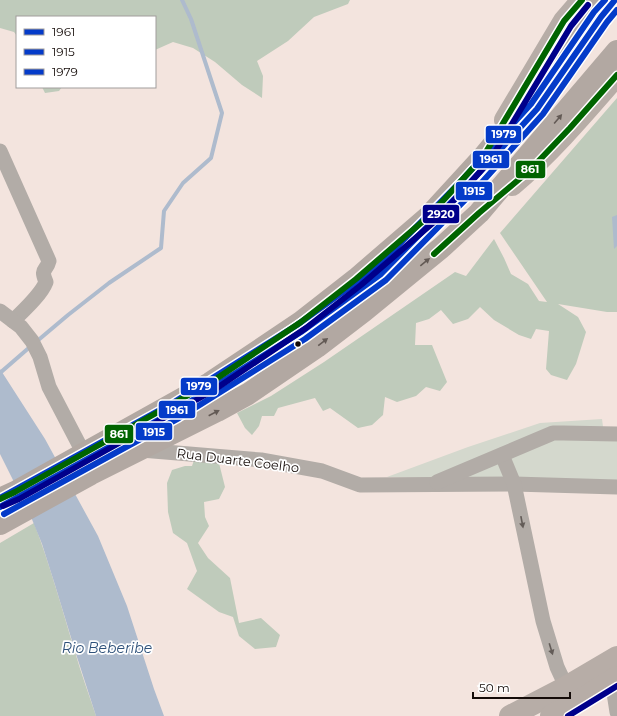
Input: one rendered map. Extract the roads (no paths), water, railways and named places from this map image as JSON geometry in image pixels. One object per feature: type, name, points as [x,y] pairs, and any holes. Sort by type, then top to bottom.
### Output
[{"type":"highway","points":[[6,492],[82,454],[210,384],[301,322],[356,279],[429,216],[483,157],[557,68],[586,8],[602,0]]},
{"type":"highway","points":[[0,524],[91,474],[141,450],[248,394],[317,347],[441,248],[479,213],[615,61]]},
{"type":"main road","points":[[551,716],[570,695],[617,657]]},
{"type":"main road","points":[[510,716],[615,678]]},
{"type":"street","points":[[0,150],[49,261],[49,264],[43,272],[46,282],[44,286],[13,321]]},
{"type":"street","points":[[0,311],[21,327],[35,346],[40,357],[48,387],[82,454]]},
{"type":"street","name":"Rua Duarte Coelho","points":[[429,485],[553,433],[617,434]]},
{"type":"street","name":"Rua Duarte Coelho","points":[[141,450],[261,460],[322,471],[360,485],[514,484],[617,487]]},
{"type":"street","points":[[502,455],[514,484],[543,621],[557,667],[570,695]]},
{"type":"street","points":[[615,678],[617,712]]},
{"type":"water","points":[[617,215],[617,246],[614,249],[612,217]]},
{"type":"water","name":"Rio Beberibe","points":[[0,369],[45,439],[98,536],[127,606],[164,716],[96,716],[42,544],[29,512],[0,454]]},
{"type":"waterway","points":[[36,342],[109,283],[161,248],[164,211],[183,183],[211,158],[222,113],[191,19],[182,0]]},
{"type":"waterway","points":[[0,373],[31,346]]}]
